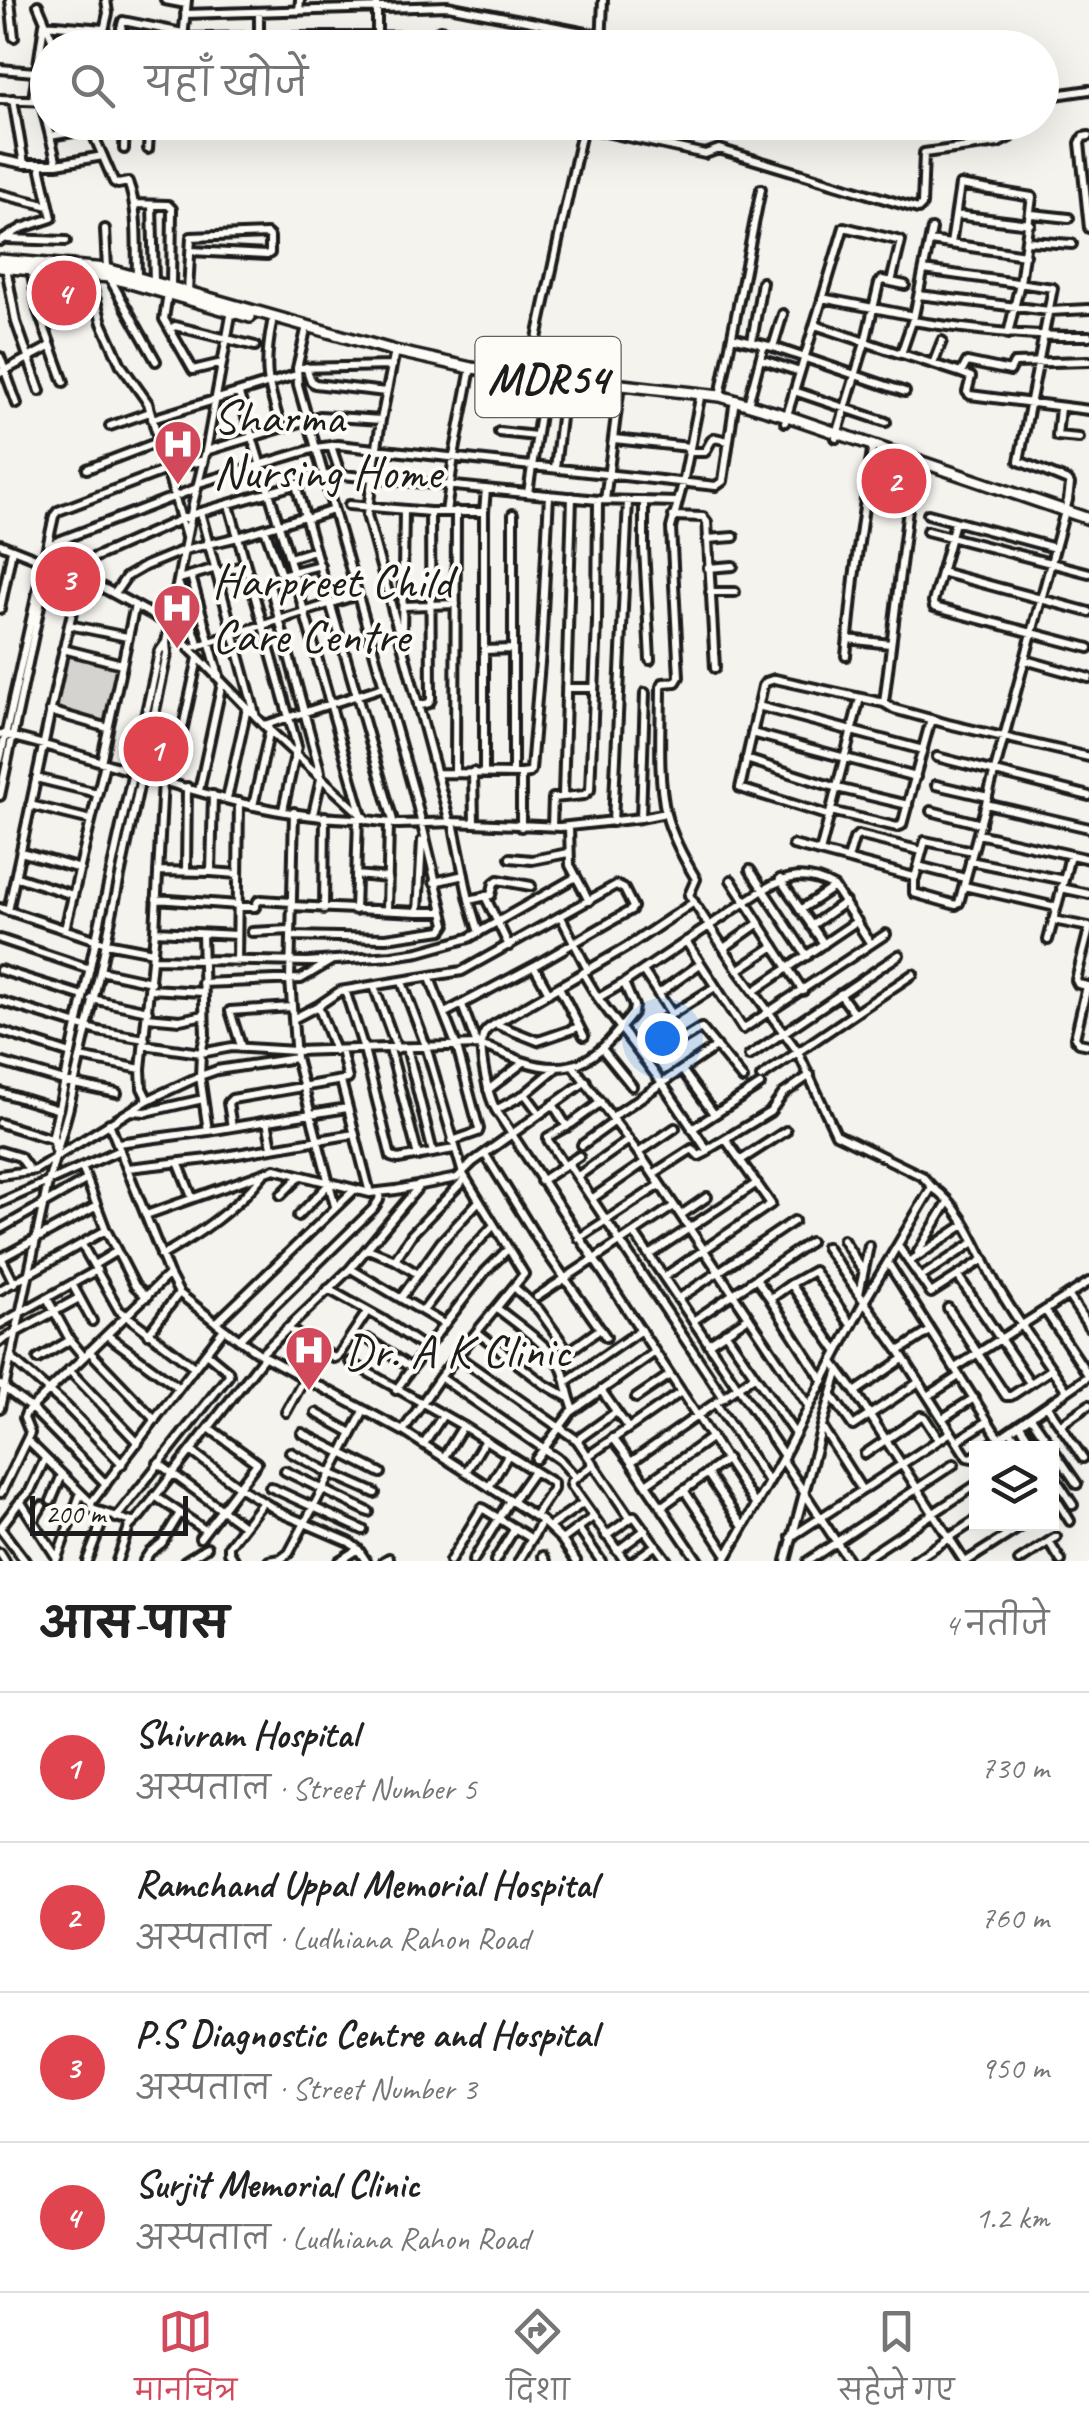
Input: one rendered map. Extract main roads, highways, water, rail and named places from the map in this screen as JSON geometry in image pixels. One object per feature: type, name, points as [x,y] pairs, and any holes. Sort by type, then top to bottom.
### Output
[{"type":"main road","name":"MDR54","points":[[2,265],[137,276],[170,290],[188,292],[393,358],[565,384],[620,387]]},
{"type":"main road","name":"MDR54","points":[[108,273],[306,329]]},
{"type":"main road","name":"MDR54","points":[[528,378],[720,396],[1089,521]]},
{"type":"main road","name":"MDR54","points":[[700,396],[786,419]]},
{"type":"main road","name":"MDR54","points":[[837,436],[914,462]]},
{"type":"place","name":"Surjit Memorial Clinic","points":[[64,293]]},
{"type":"place","name":"Ramchand Uppal Memorial Hospital","points":[[894,481]]},
{"type":"place","name":"Sharma Nursing Home","points":[[178,486]]},
{"type":"place","name":"P.S Diagnostic Centre and Hospital","points":[[68,579]]},
{"type":"place","name":"Harpreet Child Care Centre","points":[[177,650]]},
{"type":"place","name":"Shivram Hospital","points":[[156,749]]},
{"type":"place","name":"Dr. A K Clinic","points":[[309,1392]]}]
